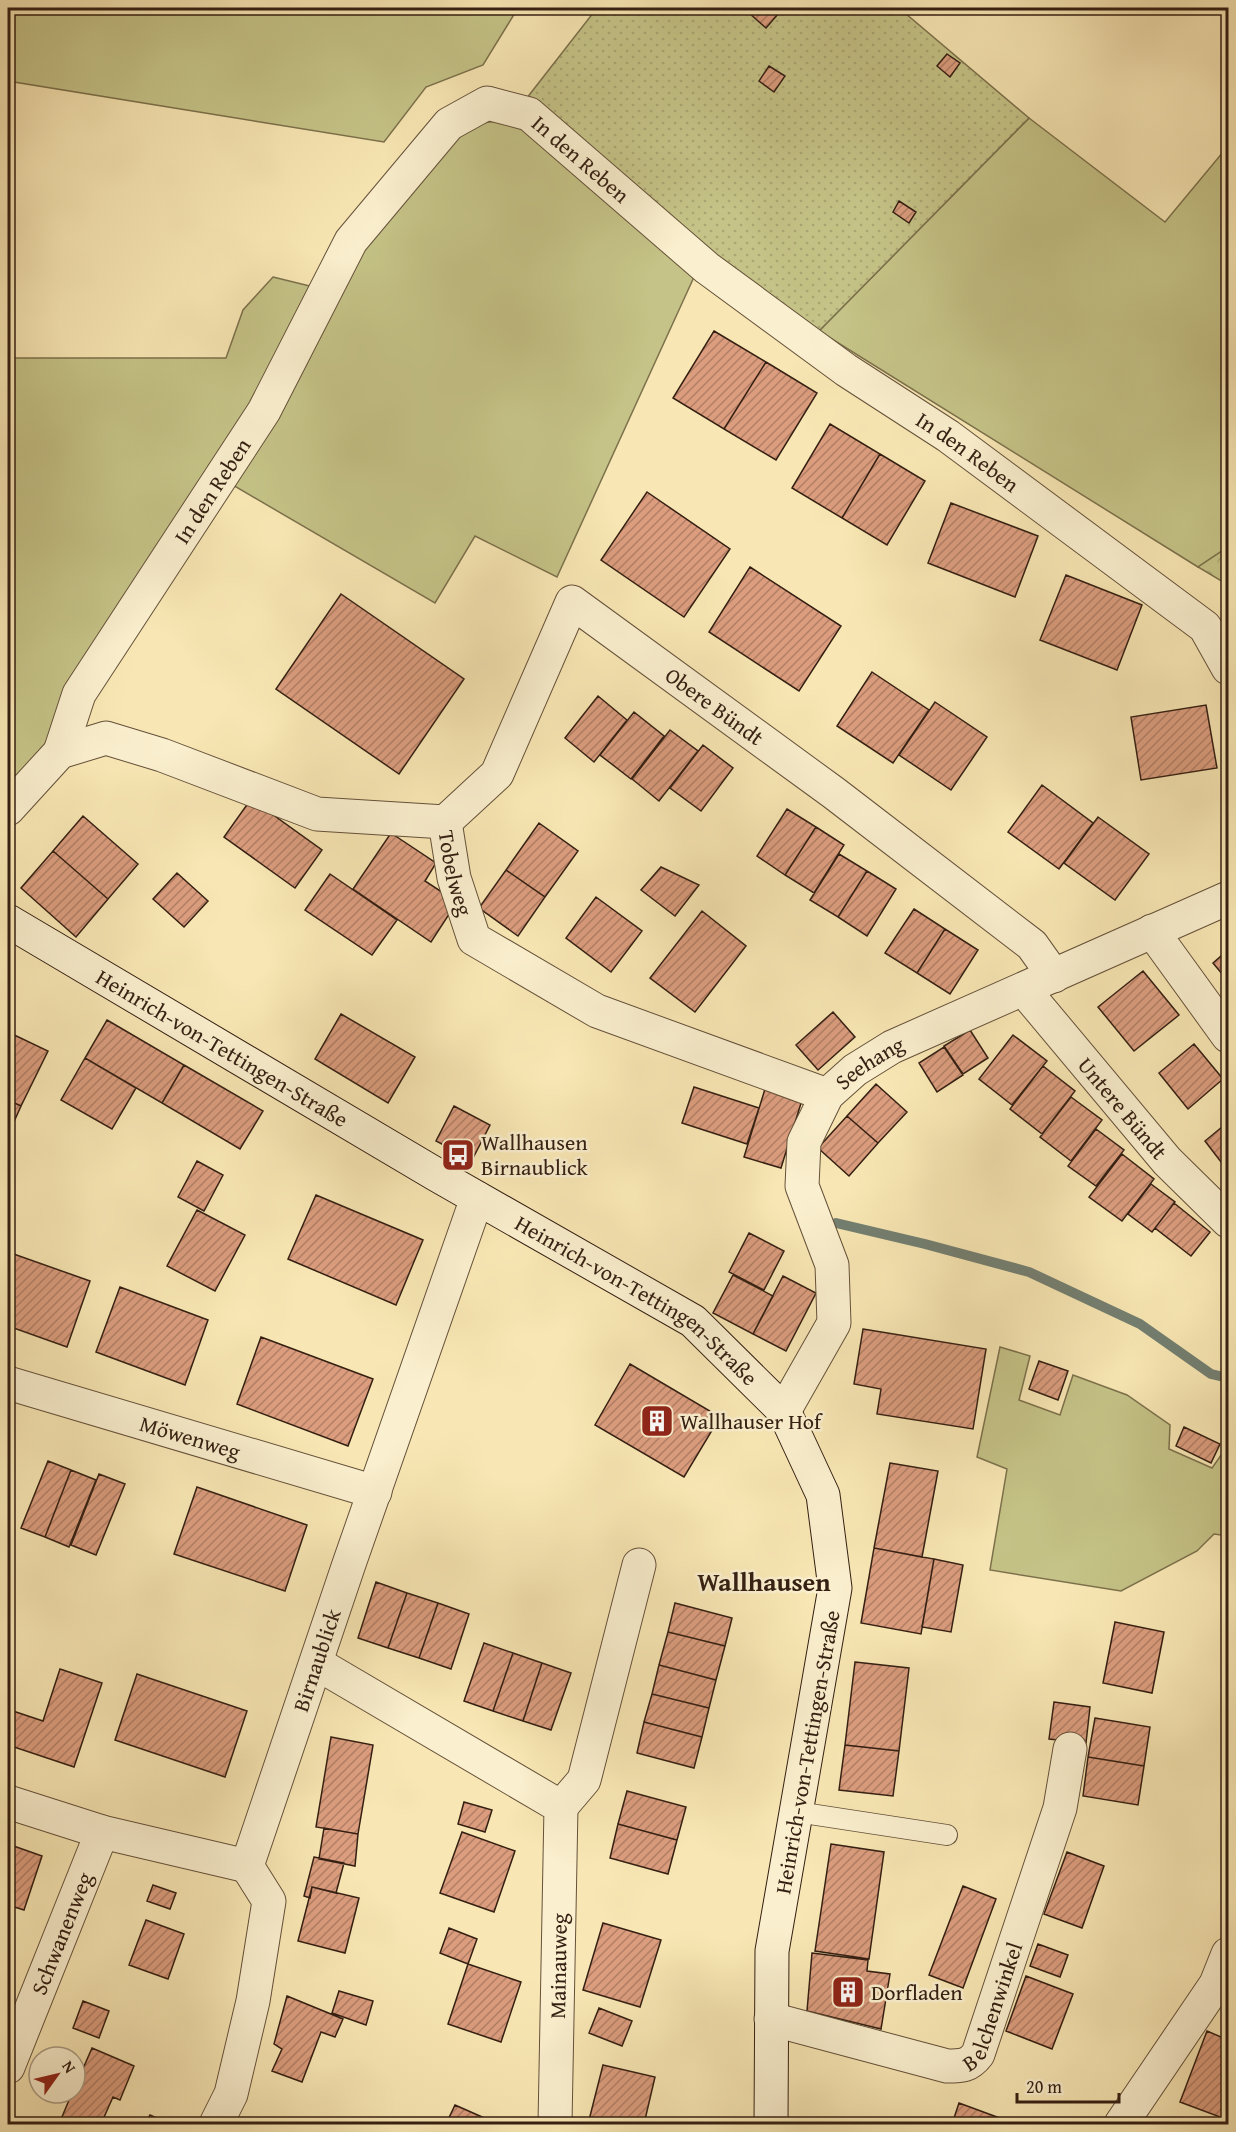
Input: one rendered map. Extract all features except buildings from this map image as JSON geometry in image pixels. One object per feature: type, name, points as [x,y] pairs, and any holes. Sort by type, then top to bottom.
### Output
[{"type":"street","name":"In den Reben","points":[[60,752],[79,694],[264,411],[351,241],[449,124],[487,103],[529,114],[707,268],[846,370],[948,436],[1205,627],[1228,668]]},
{"type":"street","name":"Obere Bündt","points":[[444,822],[497,774],[572,602],[834,793],[1032,945],[1054,976]]},
{"type":"street","name":"Tobelweg","points":[[60,752],[106,738],[162,756],[317,814],[444,822],[454,878],[474,939],[597,1011],[827,1095]]},
{"type":"street","points":[[8,809],[60,752]]},
{"type":"street","name":"Seehang","points":[[784,1411],[834,1323],[832,1265],[802,1186],[804,1142],[827,1095],[855,1070],[892,1047],[1228,898]]},
{"type":"street","name":"Heinrich-von-Tettingen-Straße","points":[[8,921],[477,1198],[693,1321],[784,1411],[823,1495],[835,1588],[772,1951],[771,2124]]},
{"type":"street","points":[[1152,931],[1228,1036]]},
{"type":"street","name":"Untere Bündt","points":[[1024,990],[1167,1161],[1228,1221]]},
{"type":"street","name":"Birnaublick","points":[[247,1866],[477,1198]]},
{"type":"street","name":"Möwenweg","points":[[8,1383],[375,1492]]},
{"type":"street","points":[[316,1663],[561,1808],[584,1780],[639,1564]]},
{"type":"street","name":"Belchenwinkel","points":[[771,2019],[947,2066],[964,2067],[972,2062],[978,2054],[1060,1808],[1070,1749]]},
{"type":"street","points":[[8,1802],[102,1832],[247,1866],[268,1901],[253,2001],[231,2094],[216,2124]]},
{"type":"street","name":"Mainauweg","points":[[555,2124],[561,1808]]},
{"type":"street","name":"Schwanenweg","points":[[8,2067],[102,1832]]},
{"type":"street","points":[[1121,2124],[1216,1984],[1228,1954]]},
{"type":"lane","points":[[796,1812],[947,1835]]},
{"type":"green space","points":[[8,8],[518,8],[483,65],[426,87],[384,142],[8,81]]},
{"type":"green space","points":[[597,8],[899,8],[1029,118],[819,331],[708,256],[523,103]]},
{"type":"green space","points":[[1029,118],[1165,222],[1228,146],[1228,547],[1198,567],[819,331]]},
{"type":"green space","points":[[511,119],[694,277],[557,577],[475,536],[435,603],[231,484],[371,234],[453,137],[475,124]]},
{"type":"green space","points":[[273,277],[326,290],[8,809],[8,358],[226,358],[243,310]]},
{"type":"green space","points":[[1228,547],[1228,585],[1198,567]]},
{"type":"green space","points":[[1000,1347],[1030,1356],[1019,1400],[1060,1415],[1073,1375],[1127,1395],[1170,1425],[1169,1449],[1212,1468],[1224,1451],[1228,1454],[1228,1536],[1214,1534],[1197,1551],[1121,1591],[990,1570],[1007,1469],[977,1457]]},
{"type":"waterway","points":[[836,1223],[1029,1272],[1140,1324],[1211,1374],[1228,1378]]},
{"type":"place","name":"Wallhausen Birnaublick","points":[[458,1155]]},
{"type":"place","name":"Wallhauser Hof","points":[[657,1421]]},
{"type":"place","name":"Dorfladen","points":[[848,1992]]},
{"type":"district","name":"Wallhausen","points":[[764,1581]]}]
